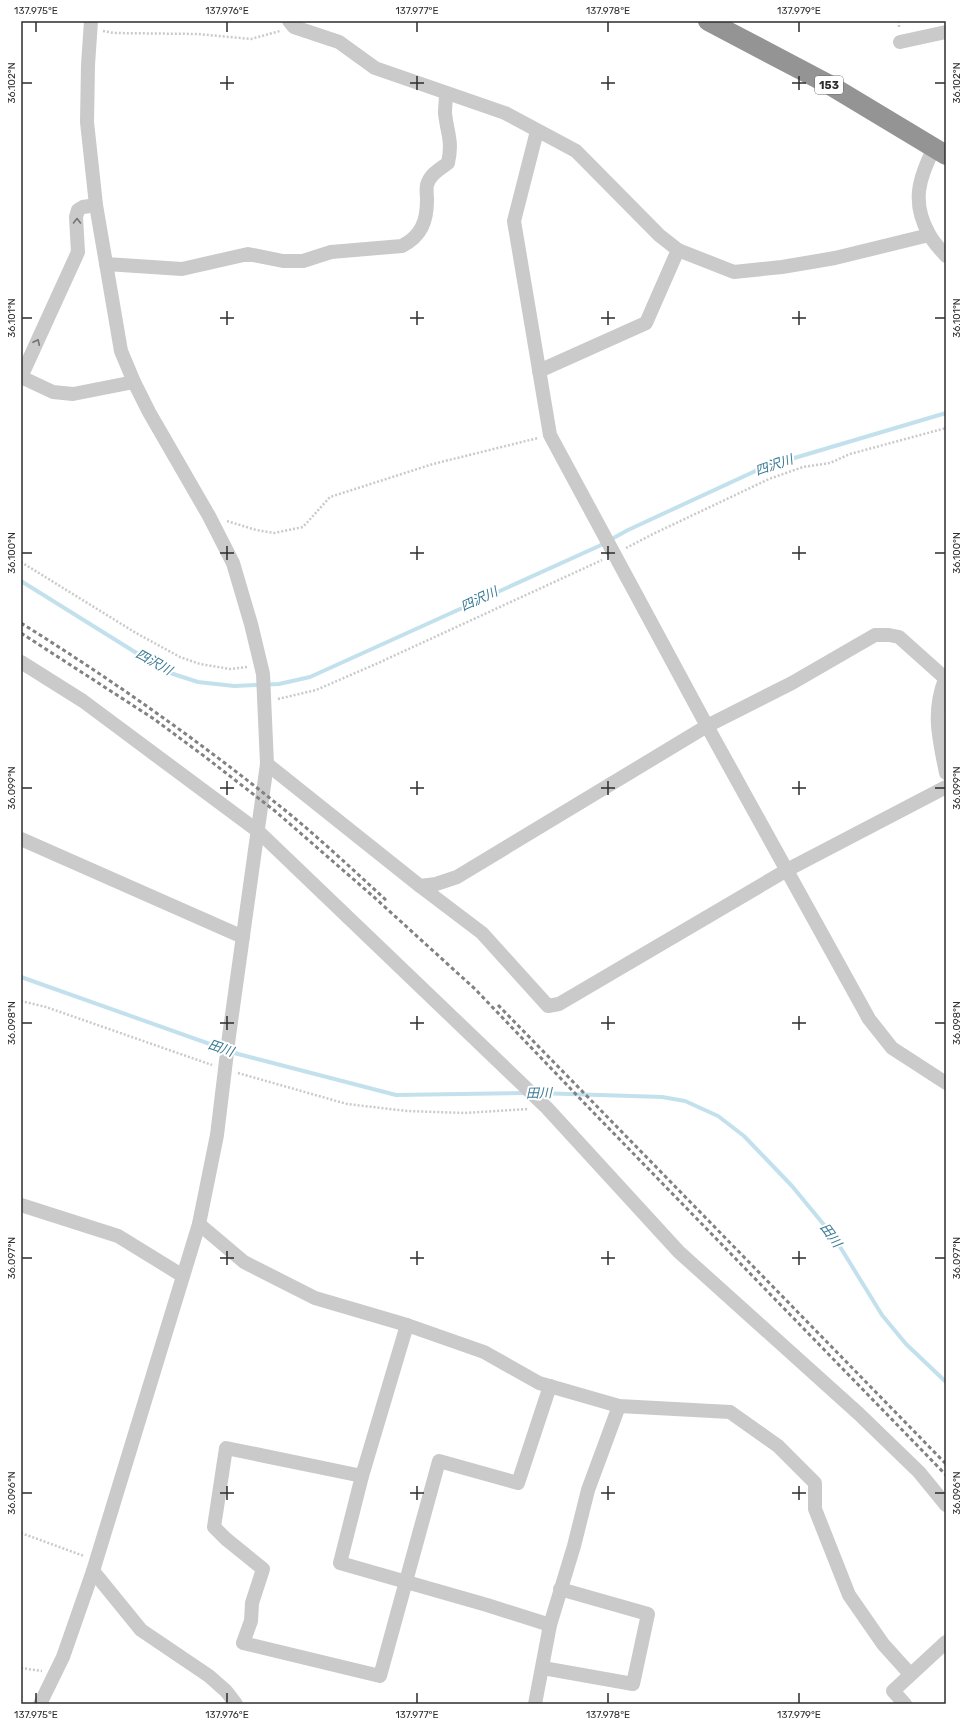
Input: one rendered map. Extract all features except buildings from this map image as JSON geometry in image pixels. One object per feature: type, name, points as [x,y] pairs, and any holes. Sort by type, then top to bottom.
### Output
[{"type":"highway","name":"153","points":[[708,21],[828,84],[940,152]]},
{"type":"street","points":[[292,24],[339,42],[375,68],[446,94],[505,113],[537,132],[576,151],[659,235],[678,250],[734,272],[782,267],[835,258],[929,235]]},
{"type":"street","points":[[40,1704],[63,1657],[95,1566],[199,1224],[217,1135],[229,1036],[259,832],[267,764],[265,697],[262,670],[251,624],[233,563],[209,516],[149,412],[121,351],[96,204],[87,122],[88,65],[91,25]]},
{"type":"street","points":[[900,42],[946,32]]},
{"type":"street","points":[[106,264],[182,269],[248,254],[283,261],[303,261],[331,252],[402,246],[412,240],[420,232],[427,203],[427,185],[434,172],[448,163],[451,150],[445,112],[446,94]]},
{"type":"street","points":[[537,132],[514,222],[550,435],[707,726],[869,1019],[892,1048],[946,1083]]},
{"type":"street","points":[[940,152],[922,174],[919,187],[919,200],[922,219],[929,235],[946,256]]},
{"type":"street","points":[[96,204],[83,207],[78,210],[76,216],[78,252],[21,377],[53,392],[73,394],[134,382]]},
{"type":"street","points":[[539,371],[646,323],[678,250]]},
{"type":"street","points":[[420,886],[436,884],[457,877],[707,726],[792,683],[875,635],[899,637],[933,666],[945,679],[939,694],[937,729],[946,773]]},
{"type":"street","points":[[21,662],[83,701],[259,832],[521,1082],[679,1252],[859,1414],[919,1472],[946,1505]]},
{"type":"street","points":[[267,764],[420,886],[482,933],[548,1006],[559,1004],[787,870],[946,787]]},
{"type":"street","points":[[21,839],[243,937]]},
{"type":"street","points":[[21,1204],[118,1236],[183,1276]]},
{"type":"street","points":[[199,1224],[244,1262],[315,1298],[407,1325],[484,1352],[539,1383],[619,1406],[730,1412],[778,1446],[815,1483],[815,1509],[849,1595],[883,1644],[910,1674]]},
{"type":"street","points":[[407,1325],[362,1476],[340,1563],[407,1581],[550,1625]]},
{"type":"street","points":[[362,1476],[226,1448],[214,1527],[226,1539],[263,1569],[252,1603],[251,1621],[243,1643],[380,1676],[439,1461],[518,1483],[550,1386]]},
{"type":"street","points":[[535,1704],[550,1625],[560,1589],[574,1546],[588,1490],[619,1406]]},
{"type":"street","points":[[95,1566],[141,1630],[209,1676],[226,1691],[236,1704]]},
{"type":"street","points":[[542,1668],[634,1684],[648,1614],[560,1589]]},
{"type":"street","points":[[905,1704],[893,1691],[946,1642]]},
{"type":"path","points":[[91,25],[114,33],[198,34],[251,39],[292,24]]},
{"type":"path","points":[[209,516],[256,530],[274,532],[303,527],[330,497],[433,464],[550,435]]},
{"type":"path","points":[[21,562],[136,633],[180,657],[200,664],[230,669],[262,670]]},
{"type":"path","points":[[21,1002],[46,1007],[347,1104],[407,1111],[465,1113],[542,1104]]},
{"type":"path","points":[[21,1533],[95,1566]]},
{"type":"path","points":[[21,1668],[55,1673]]},
{"type":"waterway","name":"四沢川","points":[[21,581],[167,672],[198,682],[234,686],[279,684],[310,677],[599,546],[628,530],[764,467],[946,413]]},
{"type":"waterway","name":"田川","points":[[21,977],[238,1054],[396,1095],[526,1093]]},
{"type":"waterway","name":"田川","points":[[537,1093],[662,1097],[685,1101],[718,1116],[744,1136],[792,1186],[834,1237],[882,1315],[906,1344],[946,1382]]},
{"type":"railway","points":[[21,623],[87,665],[214,755],[304,826],[387,901]]},
{"type":"railway","points":[[21,633],[154,719],[275,811],[375,898],[475,989],[946,1475]]},
{"type":"railway","points":[[498,1005],[946,1464]]}]
